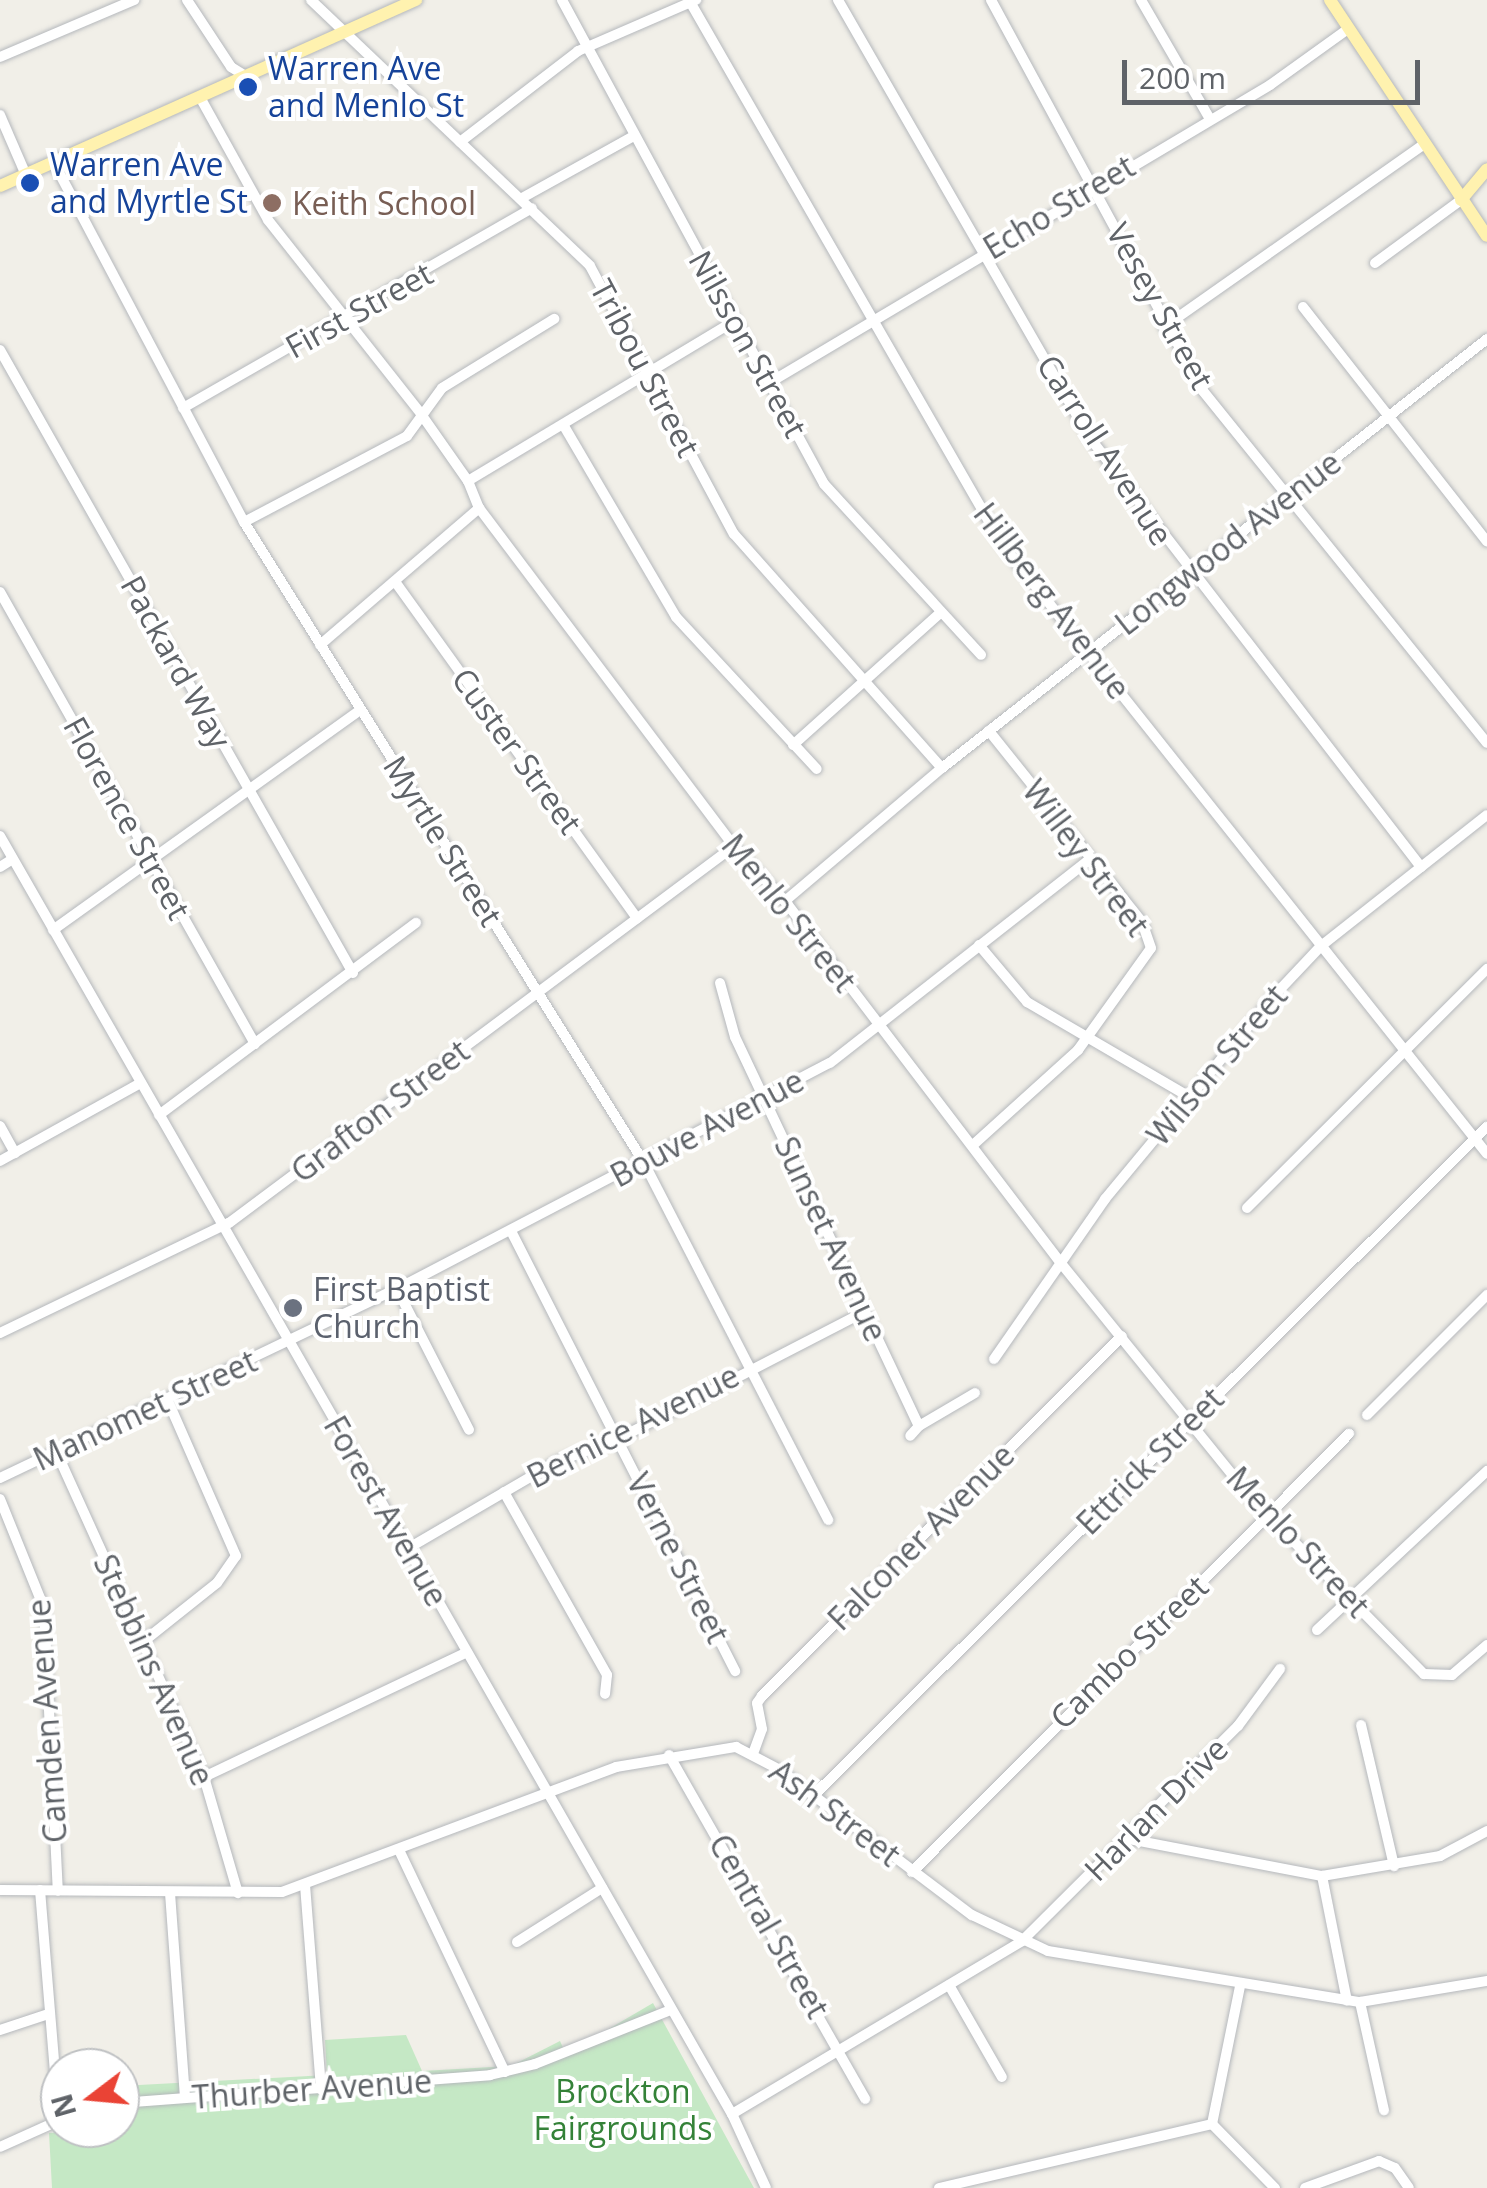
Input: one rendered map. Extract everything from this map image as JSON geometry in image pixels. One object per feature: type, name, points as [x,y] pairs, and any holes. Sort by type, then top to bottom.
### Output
[{"type":"main road","points":[[0,186],[202,99],[416,0]]},
{"type":"main road","points":[[1330,0],[1487,236]]},
{"type":"main road","points":[[1461,200],[1487,168]]},
{"type":"street","points":[[0,56],[134,0]]},
{"type":"street","points":[[187,0],[231,67],[247,78]]},
{"type":"street","name":"Tribou Street","points":[[311,0],[590,266],[734,534],[942,768]]},
{"type":"street","name":"Nilsson Street","points":[[562,0],[824,484],[981,655]]},
{"type":"street","name":"Carroll Avenue","points":[[838,0],[1090,438],[1189,574],[1421,867]]},
{"type":"street","name":"Vesey Street","points":[[990,0],[1094,185],[1164,327],[1203,391],[1487,743]]},
{"type":"street","points":[[1141,0],[1210,118]]},
{"type":"street","points":[[460,142],[588,47],[692,1]]},
{"type":"street","name":"Hillberg Avenue","points":[[692,1],[1002,544],[1487,1154]]},
{"type":"street","name":"Echo Street","points":[[769,383],[1210,118],[1348,30]]},
{"type":"street","name":"Menlo Street","points":[[202,99],[268,220],[343,320],[421,414],[468,481],[480,508],[734,846],[785,900],[1060,1262],[1267,1515],[1350,1596],[1401,1654],[1438,1678],[1459,1670],[1487,1645]]},
{"type":"street","points":[[0,114],[26,175]]},
{"type":"street","points":[[522,198],[634,136]]},
{"type":"street","points":[[1164,327],[1424,144]]},
{"type":"street","name":"Myrtle Street","points":[[54,163],[244,522],[643,1161],[828,1520]]},
{"type":"street","points":[[1376,263],[1461,200]]},
{"type":"street","name":"First Street","points":[[183,408],[343,320],[532,208]]},
{"type":"street","points":[[1303,307],[1487,542]]},
{"type":"street","points":[[244,522],[407,436],[442,388],[554,319]]},
{"type":"street","points":[[468,481],[734,321]]},
{"type":"street","name":"Longwood Avenue","points":[[785,900],[942,768],[1487,339]]},
{"type":"street","name":"Packard Way","points":[[0,350],[353,973]]},
{"type":"street","points":[[564,426],[676,616],[817,769]]},
{"type":"street","points":[[320,646],[480,508]]},
{"type":"street","name":"Custer Street","points":[[396,583],[637,918]]},
{"type":"street","name":"Florence Street","points":[[0,592],[256,1044]]},
{"type":"street","points":[[793,745],[862,679],[940,613]]},
{"type":"street","points":[[54,930],[360,710]]},
{"type":"street","name":"Willey Street","points":[[990,731],[1142,922],[1150,948],[1090,1037]]},
{"type":"street","name":"Wilson Street","points":[[994,1359],[1060,1262],[1321,946],[1487,815]]},
{"type":"street","name":"Forest Avenue","points":[[0,836],[732,2114],[766,2188]]},
{"type":"street","name":"Grafton Street","points":[[0,1332],[222,1227],[734,846]]},
{"type":"street","points":[[0,867],[14,859]]},
{"type":"street","name":"Bouve Avenue","points":[[289,1342],[511,1231],[830,1062],[1090,859]]},
{"type":"street","points":[[159,1115],[416,923]]},
{"type":"street","points":[[979,945],[1027,1002],[1192,1098]]},
{"type":"street","points":[[1247,1208],[1406,1054],[1487,969]]},
{"type":"street","name":"Sunset Avenue","points":[[720,983],[764,1098],[919,1426]]},
{"type":"street","points":[[973,1145],[1090,1037]]},
{"type":"street","points":[[0,1160],[141,1084]]},
{"type":"street","points":[[0,1126],[16,1154]]},
{"type":"street","name":"Ettrick Street","points":[[813,1796],[1487,1126]]},
{"type":"street","name":"Verne Street","points":[[511,1231],[735,1671]]},
{"type":"street","points":[[396,1289],[469,1430]]},
{"type":"street","points":[[1367,1415],[1487,1295]]},
{"type":"street","name":"Bernice Avenue","points":[[407,1549],[585,1448],[618,1439],[749,1367],[864,1312]]},
{"type":"street","name":"Falconer Avenue","points":[[754,1752],[762,1696],[1122,1336]]},
{"type":"street","name":"Manomet Street","points":[[0,1478],[289,1342]]},
{"type":"street","points":[[910,1436],[919,1426],[975,1394]]},
{"type":"street","points":[[144,1641],[217,1583],[236,1556],[168,1400]]},
{"type":"street","name":"Cambo Street","points":[[912,1872],[1348,1434]]},
{"type":"street","name":"Stebbins Avenue","points":[[56,1452],[204,1777],[238,1893]]},
{"type":"street","points":[[1318,1630],[1487,1471]]},
{"type":"street","points":[[504,1492],[607,1675],[604,1694]]},
{"type":"street","name":"Camden Avenue","points":[[0,1498],[44,1608],[58,1891]]},
{"type":"street","points":[[204,1777],[467,1652]]},
{"type":"street","name":"Harlan Drive","points":[[732,2114],[1022,1941],[1238,1726],[1280,1670]]},
{"type":"street","points":[[1362,1725],[1394,1866]]},
{"type":"street","name":"Ash Street","points":[[0,1890],[238,1893],[306,1885],[546,1792],[669,1755],[724,1746],[754,1752],[972,1915],[1022,1941],[1240,1986],[1347,2001],[1487,1981]]},
{"type":"street","name":"Central Street","points":[[669,1755],[841,2048],[865,2099]]},
{"type":"street","points":[[1128,1838],[1322,1876],[1394,1866],[1457,1850],[1487,1831]]},
{"type":"street","points":[[399,1850],[504,2072]]},
{"type":"street","points":[[1322,1876],[1347,2001]]},
{"type":"street","points":[[306,1885],[321,2089]]},
{"type":"street","points":[[516,1942],[602,1888]]},
{"type":"street","points":[[40,1890],[52,2048]]},
{"type":"street","points":[[170,1893],[184,2097]]},
{"type":"street","points":[[949,1985],[1002,2077]]},
{"type":"street","points":[[1212,2124],[1240,1986]]},
{"type":"street","points":[[1360,2002],[1384,2110]]},
{"type":"street","name":"Thurber Avenue","points":[[140,2101],[504,2072],[671,2010]]},
{"type":"street","points":[[0,2030],[48,2014]]},
{"type":"street","points":[[939,2188],[1212,2124]]},
{"type":"street","points":[[1212,2124],[1275,2188]]},
{"type":"street","points":[[0,2146],[40,2129]]},
{"type":"street","points":[[1305,2188],[1379,2161],[1395,2168],[1409,2188]]},
{"type":"green space","name":"Brockton Fairgrounds","points":[[653,2003],[754,2188],[52,2188],[50,2148],[140,2148],[140,2085],[327,2075],[325,2040],[406,2035],[422,2071],[511,2066],[560,2041],[566,2054]]},
{"type":"place","name":"Warren Ave and Menlo St","points":[[248,87]]},
{"type":"place","name":"Warren Ave and Myrtle St","points":[[30,183]]},
{"type":"place","name":"Keith School","points":[[272,203]]},
{"type":"place","name":"First Baptist Church","points":[[293,1308]]}]
